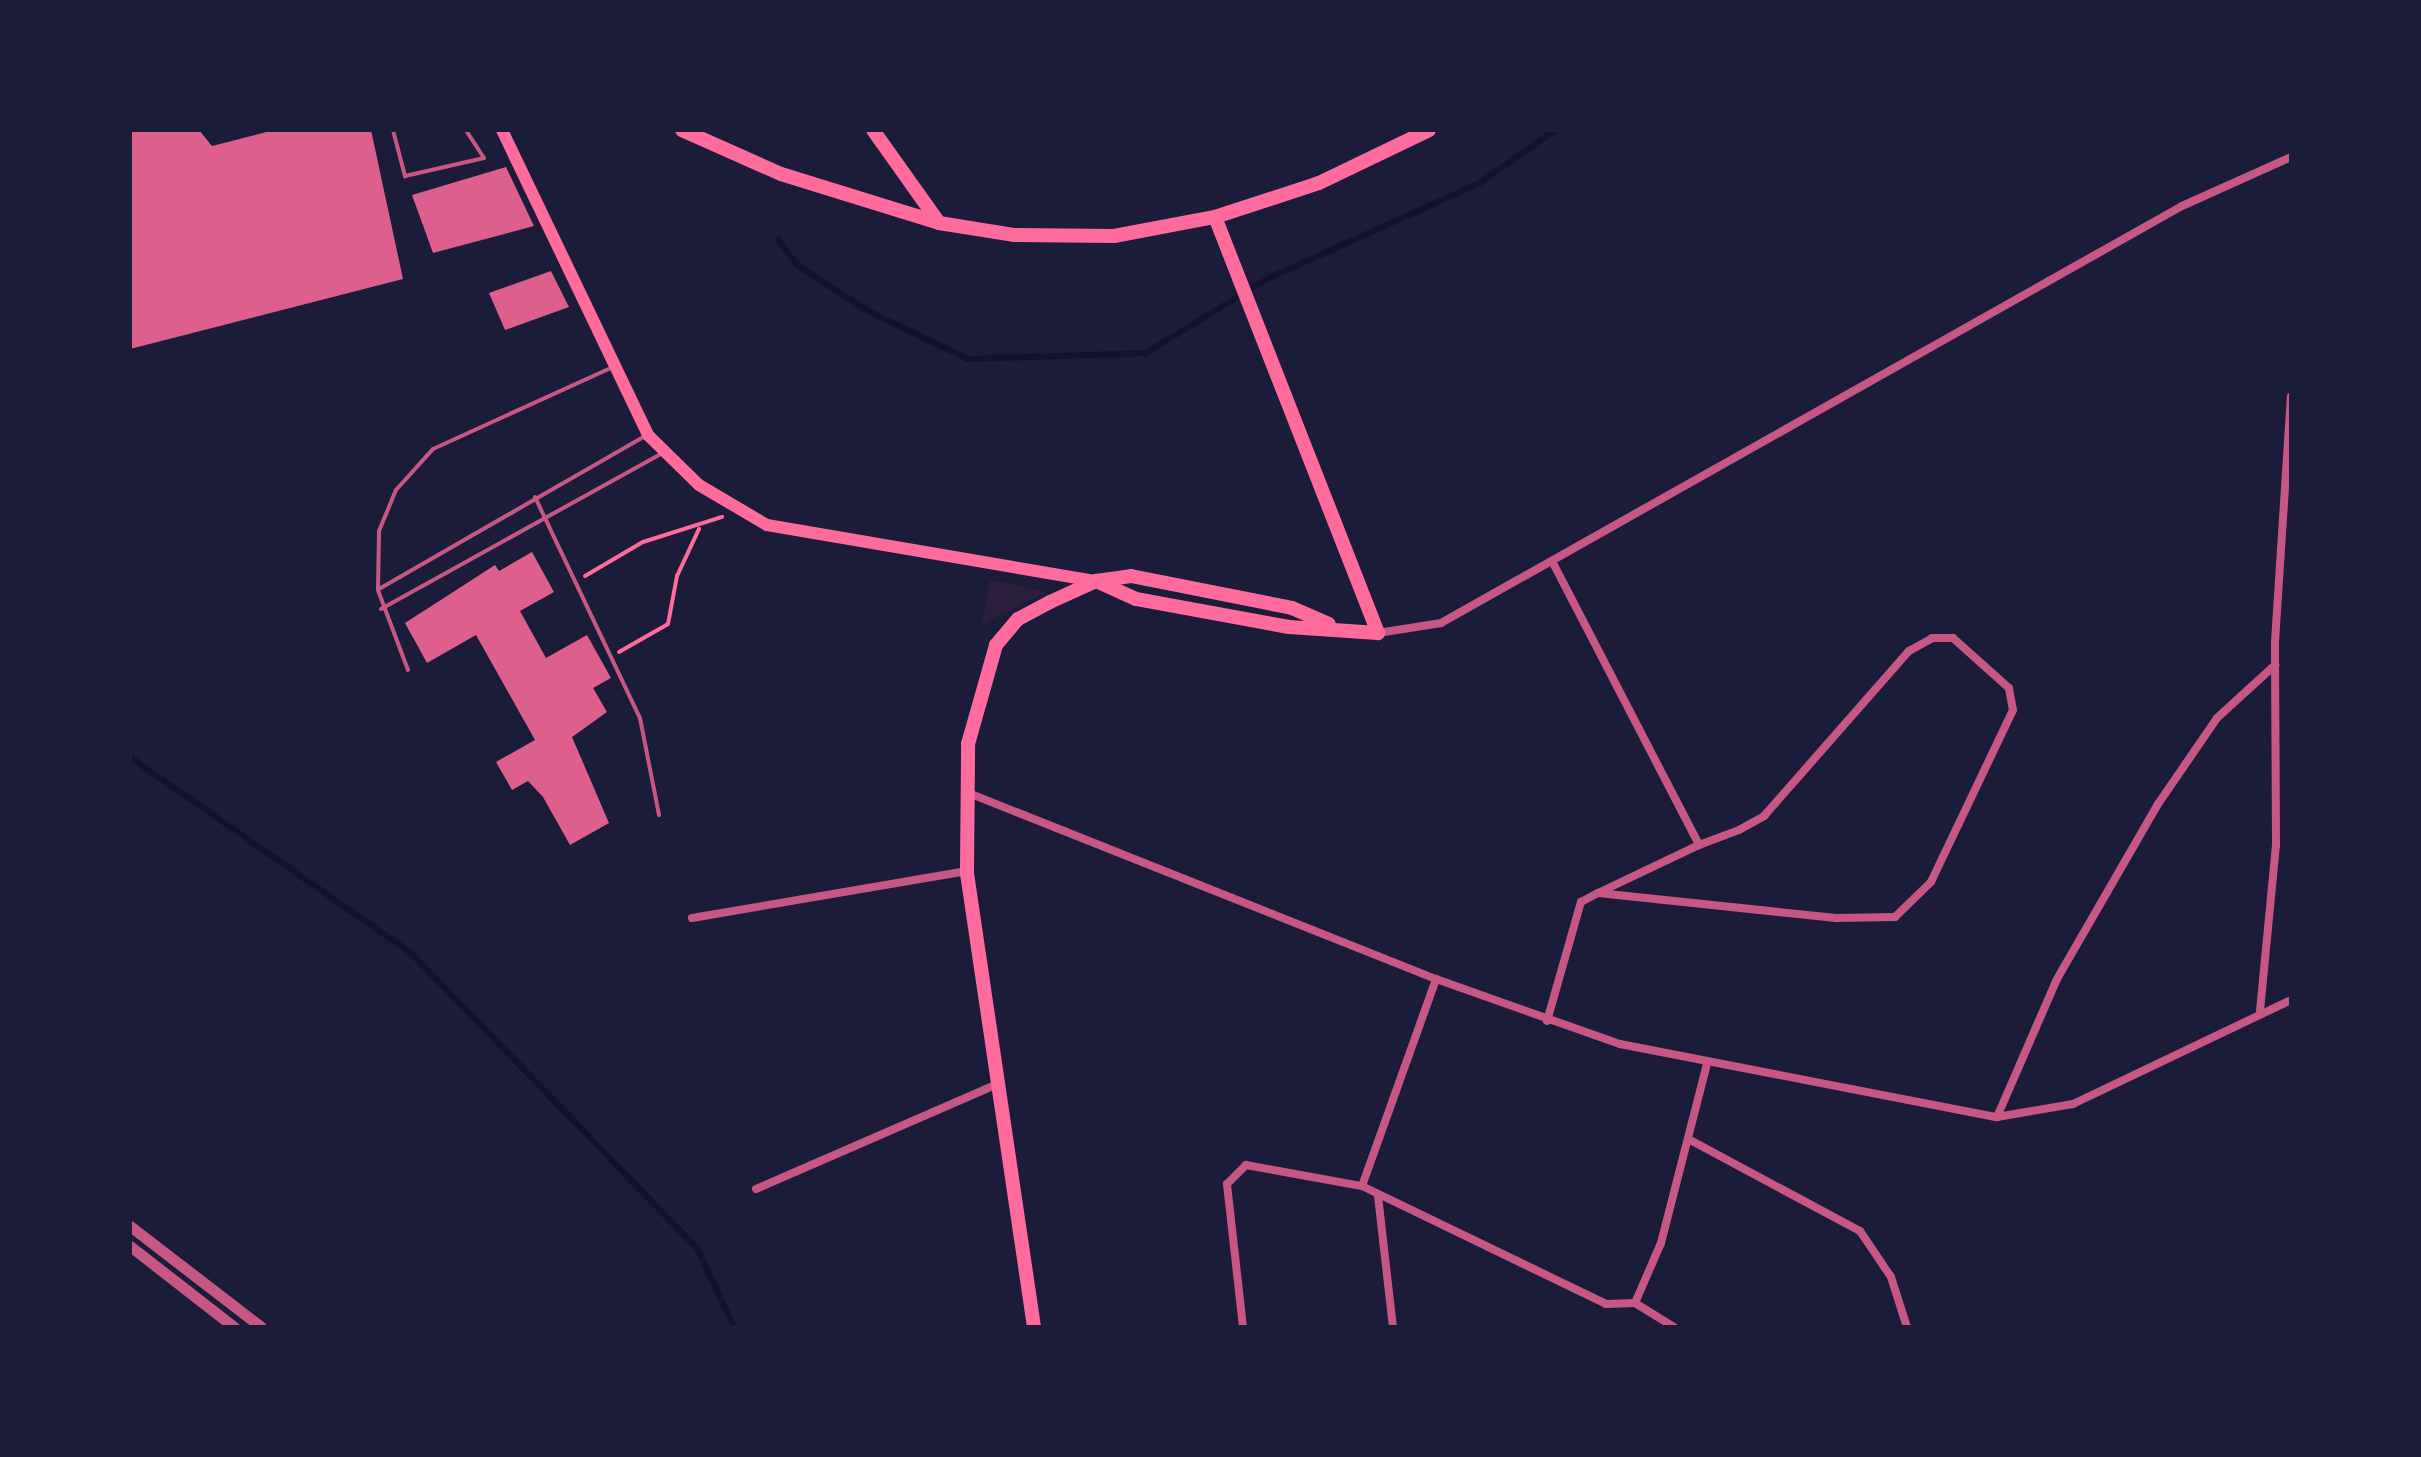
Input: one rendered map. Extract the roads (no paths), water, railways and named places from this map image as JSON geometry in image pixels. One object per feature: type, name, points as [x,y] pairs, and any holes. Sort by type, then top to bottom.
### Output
[{"type":"main road","points":[[502,130],[648,435],[735,511],[767,525],[1096,581],[1146,579],[1292,608],[1337,627]]},
{"type":"main road","points":[[682,130],[781,174],[939,223],[1015,235],[1114,236],[1215,217],[1319,183],[1429,130]]},
{"type":"main road","points":[[873,130],[939,223]]},
{"type":"main road","points":[[1096,581],[1136,599],[1289,627],[1337,627],[1378,633],[1215,217]]},
{"type":"main road","points":[[1034,1327],[967,871],[965,792],[968,744],[996,645],[1018,619],[1096,581]]},
{"type":"street","points":[[1378,633],[1441,623],[2182,206],[2291,157]]},
{"type":"street","points":[[2260,1011],[2276,845],[2275,665],[2291,397]]},
{"type":"street","points":[[1552,561],[1699,845]]},
{"type":"street","points":[[1547,1021],[1572,913],[1598,893],[1764,816],[1909,651],[1932,638],[1953,638],[1981,659],[2009,688],[2013,710],[1915,902],[1874,920],[1598,893]]},
{"type":"street","points":[[1997,1117],[2057,979],[2158,804],[2217,718],[2275,665]]},
{"type":"street","points":[[965,792],[1547,1021],[1707,1064],[1997,1117],[2073,1104],[2260,1011],[2291,1000]]},
{"type":"street","points":[[692,918],[967,871]]},
{"type":"street","points":[[1362,1186],[1436,979]]},
{"type":"street","points":[[1635,1303],[1692,1141],[1707,1064]]},
{"type":"street","points":[[756,1189],[998,1084]]},
{"type":"street","points":[[1692,1141],[1860,1231],[1891,1277],[1907,1327]]},
{"type":"street","points":[[1243,1327],[1227,1207],[1236,1169],[1259,1165],[1362,1186],[1606,1304],[1635,1303],[1674,1327]]},
{"type":"street","points":[[1378,1196],[1393,1327]]},
{"type":"street","points":[[130,1226],[261,1327]]},
{"type":"street","points":[[130,1246],[234,1327]]},
{"type":"lane","points":[[393,130],[405,176],[484,158],[466,130]]},
{"type":"lane","points":[[408,670],[381,609],[378,590],[379,531],[411,467],[462,434],[613,367]]},
{"type":"lane","points":[[378,590],[535,497],[648,435]]},
{"type":"lane","points":[[381,609],[543,516],[664,452]]},
{"type":"lane","points":[[535,497],[574,583],[615,655],[640,718],[659,815]]},
{"type":"waterway","points":[[778,239],[797,265],[870,312],[968,359],[1146,353],[1267,279],[1480,183],[1555,130]]},
{"type":"waterway","points":[[130,757],[411,953],[697,1248],[734,1327]]}]
